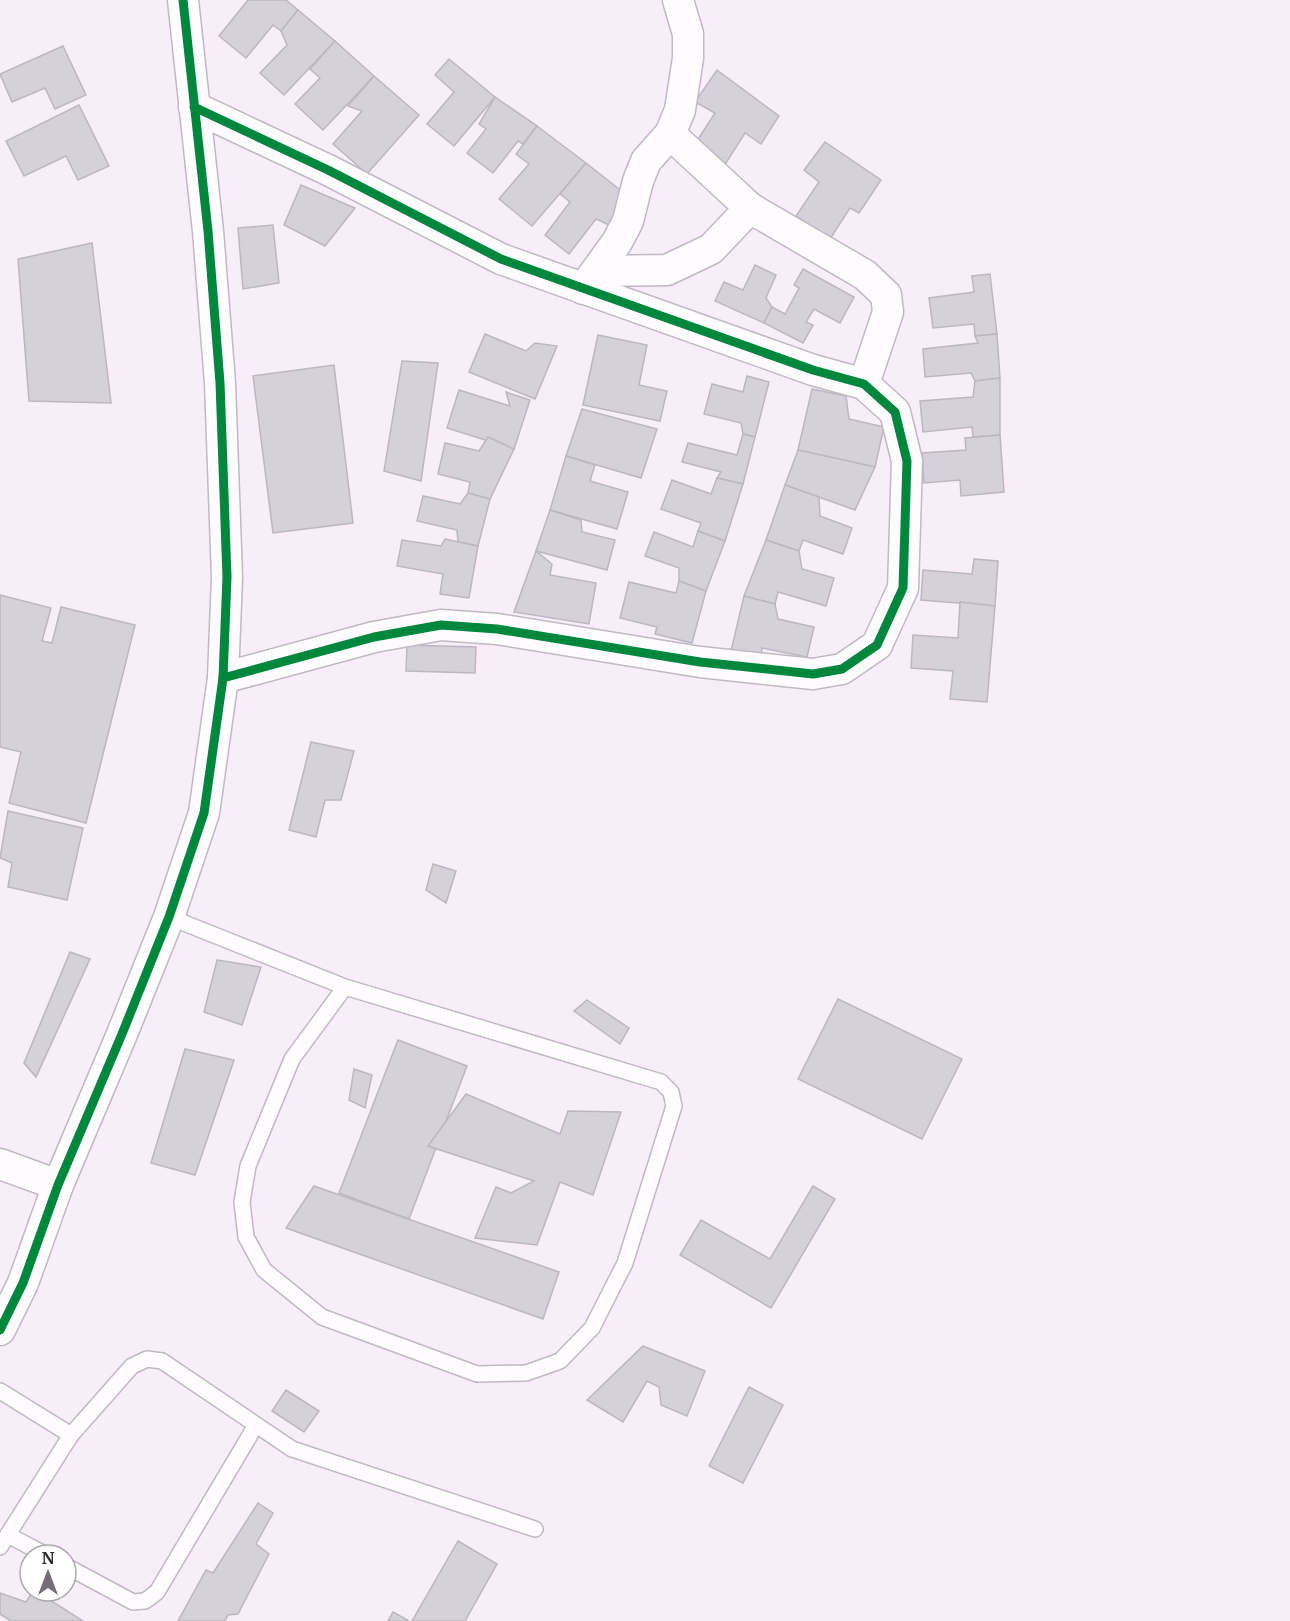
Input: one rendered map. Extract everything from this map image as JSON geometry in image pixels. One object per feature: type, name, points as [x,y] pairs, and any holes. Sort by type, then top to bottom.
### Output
[{"type":"street","points":[[0,1330],[23,1283],[58,1185],[169,917],[204,813],[223,678],[228,577],[220,383],[208,231],[183,0]]},
{"type":"street","points":[[590,280],[617,242],[628,221],[638,181],[646,161],[670,134],[680,110],[688,58],[688,34],[678,0]]},
{"type":"street","points":[[194,107],[328,170],[501,259],[590,280],[813,370],[864,384],[895,412],[906,461],[903,588],[878,645],[842,669],[813,674],[700,662],[497,630],[441,625],[374,637],[223,678]]},
{"type":"street","points":[[670,134],[750,208],[865,275],[886,295],[888,312],[864,384]]},
{"type":"street","points":[[590,280],[667,270],[711,249],[750,208]]},
{"type":"street","points":[[0,1164],[58,1185]]},
{"type":"lane","points":[[169,917],[345,987],[662,1082],[671,1092],[674,1106],[625,1263],[592,1328],[560,1361],[526,1372],[477,1374],[322,1317],[264,1270],[246,1237],[242,1202],[248,1166],[292,1059],[345,987]]},
{"type":"lane","points":[[4,1541],[70,1435],[132,1366],[147,1359],[162,1361],[292,1449],[535,1529]]},
{"type":"lane","points":[[0,1391],[70,1435]]},
{"type":"lane","points":[[78,1572],[133,1602],[145,1601],[157,1592],[256,1425]]},
{"type":"building","points":[[248,0],[286,0],[298,10],[281,31],[273,25],[246,58],[219,36]]},
{"type":"building","points":[[298,10],[335,41],[284,95],[260,73],[287,45],[281,31]]},
{"type":"building","points":[[335,41],[374,76],[323,130],[295,104],[320,78],[310,69]]},
{"type":"building","points":[[63,46],[86,95],[55,109],[45,88],[12,102],[0,74]]},
{"type":"building","points":[[449,59],[495,97],[454,146],[427,124],[454,92],[435,75]]},
{"type":"building","points":[[717,70],[779,116],[761,144],[745,133],[726,163],[695,144],[715,113],[695,102]]},
{"type":"building","points":[[374,76],[419,115],[367,174],[333,144],[362,111],[348,106]]},
{"type":"building","points":[[495,97],[537,126],[523,144],[518,141],[493,173],[467,153],[486,129],[479,124]]},
{"type":"building","points":[[79,105],[109,166],[78,180],[66,156],[24,176],[6,141]]},
{"type":"building","points":[[537,126],[586,163],[532,226],[499,199],[529,164],[516,154]]},
{"type":"building","points":[[825,142],[881,180],[859,213],[850,208],[830,239],[796,216],[819,182],[804,170]]},
{"type":"building","points":[[586,163],[629,197],[609,225],[596,219],[569,254],[545,235],[570,202],[560,194]]},
{"type":"building","points":[[301,185],[355,208],[325,246],[284,225]]},
{"type":"building","points":[[273,225],[279,283],[243,289],[238,228]]},
{"type":"building","points":[[92,243],[111,403],[29,401],[18,259]]},
{"type":"building","points":[[755,265],[776,275],[766,298],[772,307],[764,323],[715,301],[724,282],[743,290]]},
{"type":"building","points":[[803,269],[854,297],[840,323],[814,309],[806,322],[813,325],[803,343],[764,323],[772,307],[785,314],[799,288],[794,285]]},
{"type":"building","points":[[990,274],[997,334],[975,336],[974,324],[933,328],[929,298],[974,292],[972,276]]},
{"type":"building","points":[[485,334],[526,351],[535,343],[557,346],[535,399],[469,372]]},
{"type":"building","points":[[997,334],[1000,378],[975,381],[971,373],[925,377],[923,349],[978,343],[975,336]]},
{"type":"building","points":[[598,335],[647,345],[639,385],[667,391],[660,421],[583,405]]},
{"type":"building","points":[[402,361],[438,363],[421,481],[384,471]]},
{"type":"building","points":[[334,365],[353,523],[273,533],[253,376]]},
{"type":"building","points":[[747,376],[769,382],[755,437],[743,434],[741,423],[704,414],[712,384],[743,392]]},
{"type":"building","points":[[1000,378],[1000,435],[973,437],[972,427],[923,432],[920,401],[973,397],[975,381]]},
{"type":"building","points":[[812,389],[846,396],[849,419],[884,427],[875,467],[798,450]]},
{"type":"building","points":[[459,390],[510,406],[506,392],[530,400],[514,449],[447,428]]},
{"type":"building","points":[[582,409],[657,429],[641,478],[566,456]]},
{"type":"building","points":[[743,434],[755,437],[743,484],[717,478],[721,472],[682,462],[688,443],[737,455]]},
{"type":"building","points":[[1000,435],[1004,492],[961,496],[960,480],[924,483],[922,453],[966,450],[965,438]]},
{"type":"building","points":[[488,437],[514,449],[490,499],[468,493],[470,482],[438,474],[445,443],[479,451]]},
{"type":"building","points":[[798,450],[875,467],[855,510],[785,485]]},
{"type":"building","points":[[566,456],[595,465],[590,481],[628,492],[617,529],[550,510]]},
{"type":"building","points":[[717,478],[743,484],[725,541],[698,531],[701,523],[661,509],[672,480],[711,494]]},
{"type":"building","points":[[785,485],[819,497],[820,516],[852,528],[843,554],[803,540],[799,551],[766,540]]},
{"type":"building","points":[[468,493],[490,499],[478,546],[458,542],[457,530],[417,521],[423,496],[460,504]]},
{"type":"building","points":[[550,510],[581,520],[582,532],[615,540],[607,570],[536,551]]},
{"type":"building","points":[[698,531],[725,541],[706,591],[679,581],[679,568],[645,556],[654,532],[693,547]]},
{"type":"building","points":[[445,539],[478,546],[469,598],[440,594],[443,574],[397,566],[402,540],[441,546]]},
{"type":"building","points":[[766,540],[799,551],[802,569],[834,578],[826,606],[778,592],[775,604],[744,596]]},
{"type":"building","points":[[536,551],[552,564],[550,575],[596,583],[589,624],[514,612]]},
{"type":"building","points":[[974,559],[998,561],[995,606],[921,600],[923,570],[972,574]]},
{"type":"building","points":[[679,581],[706,591],[692,643],[655,634],[657,627],[620,618],[629,582],[676,593]]},
{"type":"building","points":[[0,595],[51,608],[42,641],[52,643],[61,607],[135,625],[86,823],[9,803],[21,752],[0,747]]},
{"type":"building","points":[[744,596],[775,604],[778,619],[814,627],[807,657],[762,648],[761,657],[731,651]]},
{"type":"building","points":[[960,602],[995,606],[987,702],[950,699],[953,671],[911,668],[913,635],[958,638]]},
{"type":"building","points":[[407,645],[476,647],[475,673],[406,671]]},
{"type":"building","points":[[311,742],[354,751],[341,800],[325,800],[316,837],[289,830]]},
{"type":"building","points":[[8,811],[83,828],[67,900],[8,887],[12,863],[0,858]]},
{"type":"building","points":[[433,864],[456,871],[446,903],[426,890]]},
{"type":"building","points":[[70,952],[90,959],[36,1077],[24,1063]]},
{"type":"building","points":[[217,960],[261,967],[242,1025],[204,1012]]},
{"type":"building","points":[[838,999],[962,1059],[922,1139],[798,1079]]},
{"type":"building","points":[[587,1000],[629,1028],[620,1044],[574,1011]]},
{"type":"building","points":[[398,1040],[467,1066],[409,1219],[339,1193]]},
{"type":"building","points":[[185,1049],[234,1060],[195,1175],[151,1163]]},
{"type":"building","points":[[354,1069],[372,1075],[365,1108],[349,1100]]},
{"type":"building","points":[[466,1094],[560,1134],[568,1111],[621,1112],[593,1195],[560,1182],[537,1245],[475,1238],[496,1187],[511,1193],[534,1181],[428,1146]]},
{"type":"building","points":[[314,1186],[559,1272],[543,1319],[286,1228]]},
{"type":"building","points":[[813,1186],[835,1199],[771,1308],[680,1255],[701,1220],[770,1259]]},
{"type":"building","points":[[643,1346],[705,1371],[687,1416],[661,1405],[659,1387],[647,1381],[623,1422],[587,1400]]},
{"type":"building","points":[[749,1387],[783,1405],[743,1483],[709,1466]]},
{"type":"building","points":[[286,1390],[319,1411],[304,1432],[272,1411]]},
{"type":"building","points":[[258,1503],[273,1513],[256,1544],[269,1554],[238,1614],[228,1615],[225,1621],[178,1621],[206,1570],[213,1573]]},
{"type":"building","points":[[458,1541],[497,1564],[465,1621],[412,1621]]},
{"type":"building","points":[[0,1593],[18,1599],[18,1603],[55,1603],[83,1621],[11,1621],[0,1614]]},
{"type":"building","points":[[393,1612],[409,1621],[388,1621]]},
{"type":"cycle path","points":[[0,1330],[23,1283],[58,1185],[169,917],[204,813],[223,678],[227,577],[220,383],[208,231],[183,0]]},
{"type":"cycle path","points":[[194,107],[328,170],[501,259],[813,370],[864,384],[895,412],[907,461],[903,588],[877,645],[842,669],[813,674],[700,662],[497,629],[441,625],[374,637],[223,678]]}]
